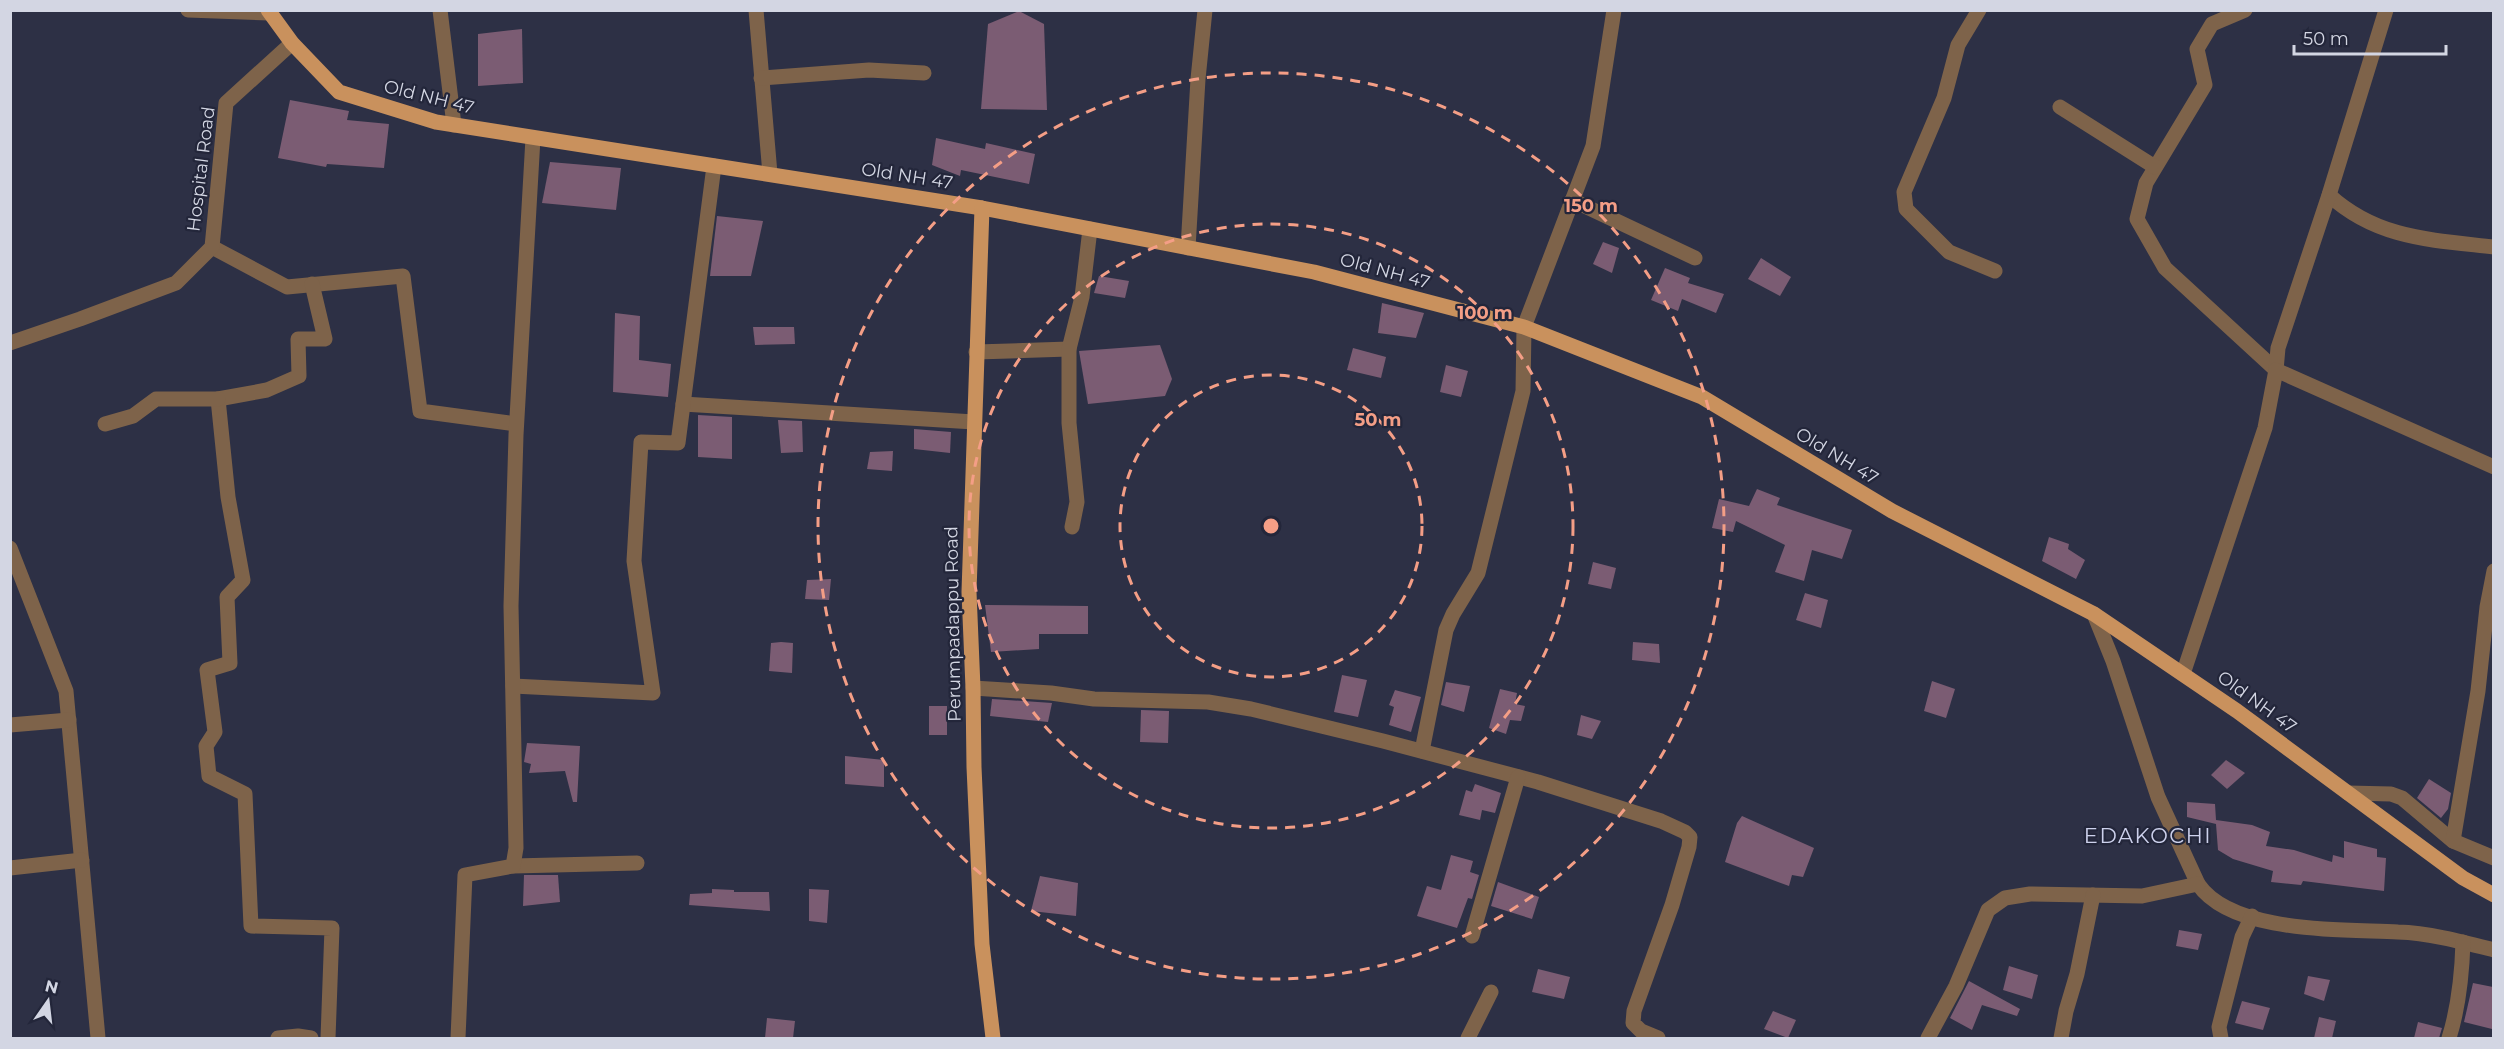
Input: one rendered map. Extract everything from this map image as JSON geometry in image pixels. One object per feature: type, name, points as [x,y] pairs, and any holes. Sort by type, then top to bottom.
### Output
[{"type":"main road","name":"Old NH 47","points":[[269,12],[292,43],[339,92],[436,122],[982,208],[1314,272],[1524,327],[1702,397],[1892,511],[2094,614],[2238,711],[2463,878],[2493,895]]},
{"type":"main road","name":"Perumpadappu Road","points":[[982,208],[969,592],[982,944],[993,1038]]},
{"type":"street","points":[[188,10],[269,12]]},
{"type":"street","points":[[440,10],[454,125]]},
{"type":"street","points":[[756,10],[770,174]]},
{"type":"street","points":[[1188,248],[1198,79],[1205,10]]},
{"type":"street","points":[[1422,751],[1446,630],[1478,573],[1523,391],[1524,327],[1593,146],[1614,10]]},
{"type":"street","points":[[1979,10],[1958,45],[1944,98],[1904,192],[1906,209],[1949,252],[1995,271]]},
{"type":"street","points":[[2245,10],[2212,24],[2197,49],[2205,84],[2146,183],[2137,219],[2165,268],[2276,370],[2493,467]]},
{"type":"street","points":[[2184,674],[2265,428],[2278,348],[2329,195],[2386,10]]},
{"type":"street","name":"Hospital Road","points":[[10,343],[176,283],[212,247],[226,103],[292,43]]},
{"type":"street","points":[[761,78],[869,70],[924,74]]},
{"type":"street","points":[[2060,107],[2156,167]]},
{"type":"street","points":[[513,866],[516,848],[511,606],[516,424],[532,138]]},
{"type":"street","points":[[513,686],[653,693],[634,561],[641,442],[678,443],[714,166]]},
{"type":"street","points":[[2329,195],[2348,212],[2386,231],[2493,247]]},
{"type":"street","points":[[1572,200],[1695,258]]},
{"type":"street","points":[[1072,527],[1077,502],[1069,423],[1069,350],[1082,297],[1090,229]]},
{"type":"street","points":[[212,247],[287,287],[403,276],[420,411],[516,424]]},
{"type":"street","points":[[105,424],[133,416],[156,399],[218,399],[267,390],[299,376],[298,339],[325,339],[312,284]]},
{"type":"street","points":[[976,352],[1069,350]]},
{"type":"street","points":[[218,399],[228,497],[243,580],[226,597],[230,663],[207,670],[215,732],[206,746],[209,776],[245,794],[251,926],[332,928],[328,1038]]},
{"type":"street","points":[[683,404],[974,422]]},
{"type":"street","points":[[10,548],[66,691],[98,1038]]},
{"type":"street","points":[[2453,841],[2475,712],[2493,571]]},
{"type":"street","points":[[2094,614],[2113,660],[2158,797],[2198,884],[2206,896],[2227,909],[2282,924],[2325,931],[2399,932],[2463,942],[2493,950]]},
{"type":"street","points":[[973,688],[1051,693],[1094,699],[1208,702],[1251,709],[1518,777],[1661,821],[1685,832],[1690,837],[1672,905],[1634,1011],[1633,1023],[1641,1031],[1658,1038]]},
{"type":"street","points":[[10,725],[69,720]]},
{"type":"street","points":[[1472,936],[1518,777]]},
{"type":"street","points":[[2348,793],[2391,794],[2402,798],[2453,841],[2493,858]]},
{"type":"street","points":[[10,868],[82,860]]},
{"type":"street","points":[[458,1038],[465,875],[513,866],[638,864]]},
{"type":"street","points":[[1928,1038],[1956,986],[1988,910],[2005,898],[2030,894],[2142,896],[2198,884]]},
{"type":"street","points":[[2061,1038],[2093,895]]},
{"type":"street","points":[[2221,1038],[2219,1027],[2242,938],[2252,916]]},
{"type":"street","points":[[2449,1038],[2461,985],[2463,942]]},
{"type":"street","points":[[1468,1038],[1491,992]]},
{"type":"street","points":[[278,1038],[298,1036],[311,1038]]},
{"type":"building","points":[[1019,11],[1044,24],[1047,110],[981,109],[988,24]]},
{"type":"building","points":[[522,29],[523,83],[478,86],[478,34]]},
{"type":"building","points":[[290,100],[349,111],[347,120],[389,124],[384,168],[327,164],[326,167],[278,158]]},
{"type":"building","points":[[936,138],[985,149],[986,143],[1035,154],[1029,184],[961,170],[960,176],[932,165]]},
{"type":"building","points":[[550,162],[621,168],[616,210],[542,203]]},
{"type":"building","points":[[717,216],[763,221],[751,276],[710,276]]},
{"type":"building","points":[[1603,242],[1619,248],[1612,273],[1593,264]]},
{"type":"building","points":[[1761,258],[1791,277],[1780,296],[1748,279]]},
{"type":"building","points":[[1665,268],[1690,278],[1688,283],[1724,294],[1716,313],[1682,299],[1678,311],[1651,300]]},
{"type":"building","points":[[1099,276],[1129,281],[1125,298],[1094,293]]},
{"type":"building","points":[[1382,303],[1424,313],[1416,338],[1378,333]]},
{"type":"building","points":[[615,313],[640,316],[639,360],[671,364],[668,397],[613,392]]},
{"type":"building","points":[[753,327],[794,327],[795,344],[755,345]]},
{"type":"building","points":[[1160,345],[1172,379],[1165,396],[1088,404],[1079,351]]},
{"type":"building","points":[[1353,348],[1386,357],[1381,378],[1347,370]]},
{"type":"building","points":[[1446,365],[1468,371],[1461,397],[1440,392]]},
{"type":"building","points":[[698,415],[732,417],[732,459],[698,457]]},
{"type":"building","points":[[778,420],[802,421],[803,452],[781,453]]},
{"type":"building","points":[[914,429],[951,432],[950,453],[914,449]]},
{"type":"building","points":[[893,451],[892,471],[867,469],[870,452]]},
{"type":"building","points":[[1757,489],[1780,498],[1777,505],[1852,530],[1842,559],[1812,550],[1804,581],[1775,572],[1785,545],[1736,521],[1733,532],[1712,528],[1719,499],[1749,506]]},
{"type":"building","points":[[2049,537],[2069,544],[2068,549],[2085,560],[2076,579],[2042,561]]},
{"type":"building","points":[[1593,562],[1616,568],[1611,589],[1588,584]]},
{"type":"building","points":[[831,579],[829,600],[805,599],[807,580]]},
{"type":"building","points":[[1805,593],[1828,600],[1821,628],[1796,620]]},
{"type":"building","points":[[985,605],[1088,606],[1088,634],[1039,634],[1039,649],[991,652]]},
{"type":"building","points":[[1633,642],[1659,644],[1660,663],[1632,660]]},
{"type":"building","points":[[771,643],[793,643],[792,673],[769,671]]},
{"type":"building","points":[[1342,675],[1367,680],[1358,717],[1334,712]]},
{"type":"building","points":[[1932,681],[1955,689],[1946,718],[1924,711]]},
{"type":"building","points":[[1446,682],[1470,686],[1464,712],[1441,705]]},
{"type":"building","points":[[1500,689],[1517,693],[1515,704],[1525,706],[1521,721],[1510,720],[1506,734],[1489,728]]},
{"type":"building","points":[[1395,690],[1421,697],[1411,732],[1389,725],[1394,707],[1389,705]]},
{"type":"building","points":[[992,699],[1052,703],[1048,722],[990,716]]},
{"type":"building","points":[[929,706],[947,706],[947,735],[929,735]]},
{"type":"building","points":[[1141,710],[1169,711],[1168,743],[1140,742]]},
{"type":"building","points":[[1581,715],[1601,721],[1592,739],[1577,735]]},
{"type":"building","points":[[527,743],[580,746],[577,802],[573,802],[565,771],[529,773],[531,764],[524,762]]},
{"type":"building","points":[[845,756],[884,760],[884,787],[845,784]]},
{"type":"building","points":[[2226,760],[2245,773],[2227,789],[2211,775]]},
{"type":"building","points":[[2429,779],[2451,793],[2448,809],[2441,818],[2417,798]]},
{"type":"building","points":[[1475,784],[1501,793],[1495,813],[1482,810],[1480,820],[1459,815],[1466,790],[1472,792]]},
{"type":"building","points":[[2187,802],[2215,804],[2216,820],[2252,825],[2270,832],[2266,846],[2294,850],[2332,862],[2333,855],[2344,858],[2344,841],[2377,849],[2377,857],[2386,858],[2384,891],[2303,881],[2301,885],[2271,882],[2273,871],[2233,859],[2218,850],[2216,824],[2187,817]]},
{"type":"building","points":[[1742,816],[1814,848],[1803,877],[1792,875],[1789,886],[1725,862],[1737,823]]},
{"type":"building","points":[[1451,855],[1473,861],[1470,872],[1479,875],[1472,899],[1468,898],[1457,928],[1417,916],[1427,886],[1441,890]]},
{"type":"building","points":[[524,875],[558,875],[560,902],[523,906]]},
{"type":"building","points":[[1040,876],[1078,883],[1076,916],[1031,911]]},
{"type":"building","points":[[1498,882],[1539,897],[1532,919],[1491,906]]},
{"type":"building","points":[[712,889],[734,890],[734,892],[769,892],[770,911],[689,905],[690,894],[712,893]]},
{"type":"building","points":[[809,889],[829,890],[827,923],[809,921]]},
{"type":"building","points":[[2179,930],[2202,934],[2198,950],[2176,946]]},
{"type":"building","points":[[2009,966],[2038,975],[2032,999],[2003,990]]},
{"type":"building","points":[[1538,969],[1570,977],[1564,999],[1532,992]]},
{"type":"building","points":[[2308,976],[2330,980],[2324,1001],[2304,994]]},
{"type":"building","points":[[1969,981],[2020,1009],[2017,1016],[1982,1005],[1972,1030],[1950,1018]]},
{"type":"building","points":[[2473,983],[2493,987],[2492,1029],[2464,1022]]},
{"type":"building","points":[[2242,1001],[2270,1008],[2263,1030],[2235,1023]]},
{"type":"building","points":[[1773,1011],[1796,1020],[1788,1038],[1764,1029]]},
{"type":"building","points":[[2319,1017],[2336,1021],[2332,1038],[2314,1038]]},
{"type":"building","points":[[767,1018],[795,1021],[793,1038],[765,1038]]},
{"type":"building","points":[[2418,1022],[2442,1028],[2439,1038],[2414,1038]]},
{"type":"district","name":"EDAKOCHI","points":[[2148,836]]}]
